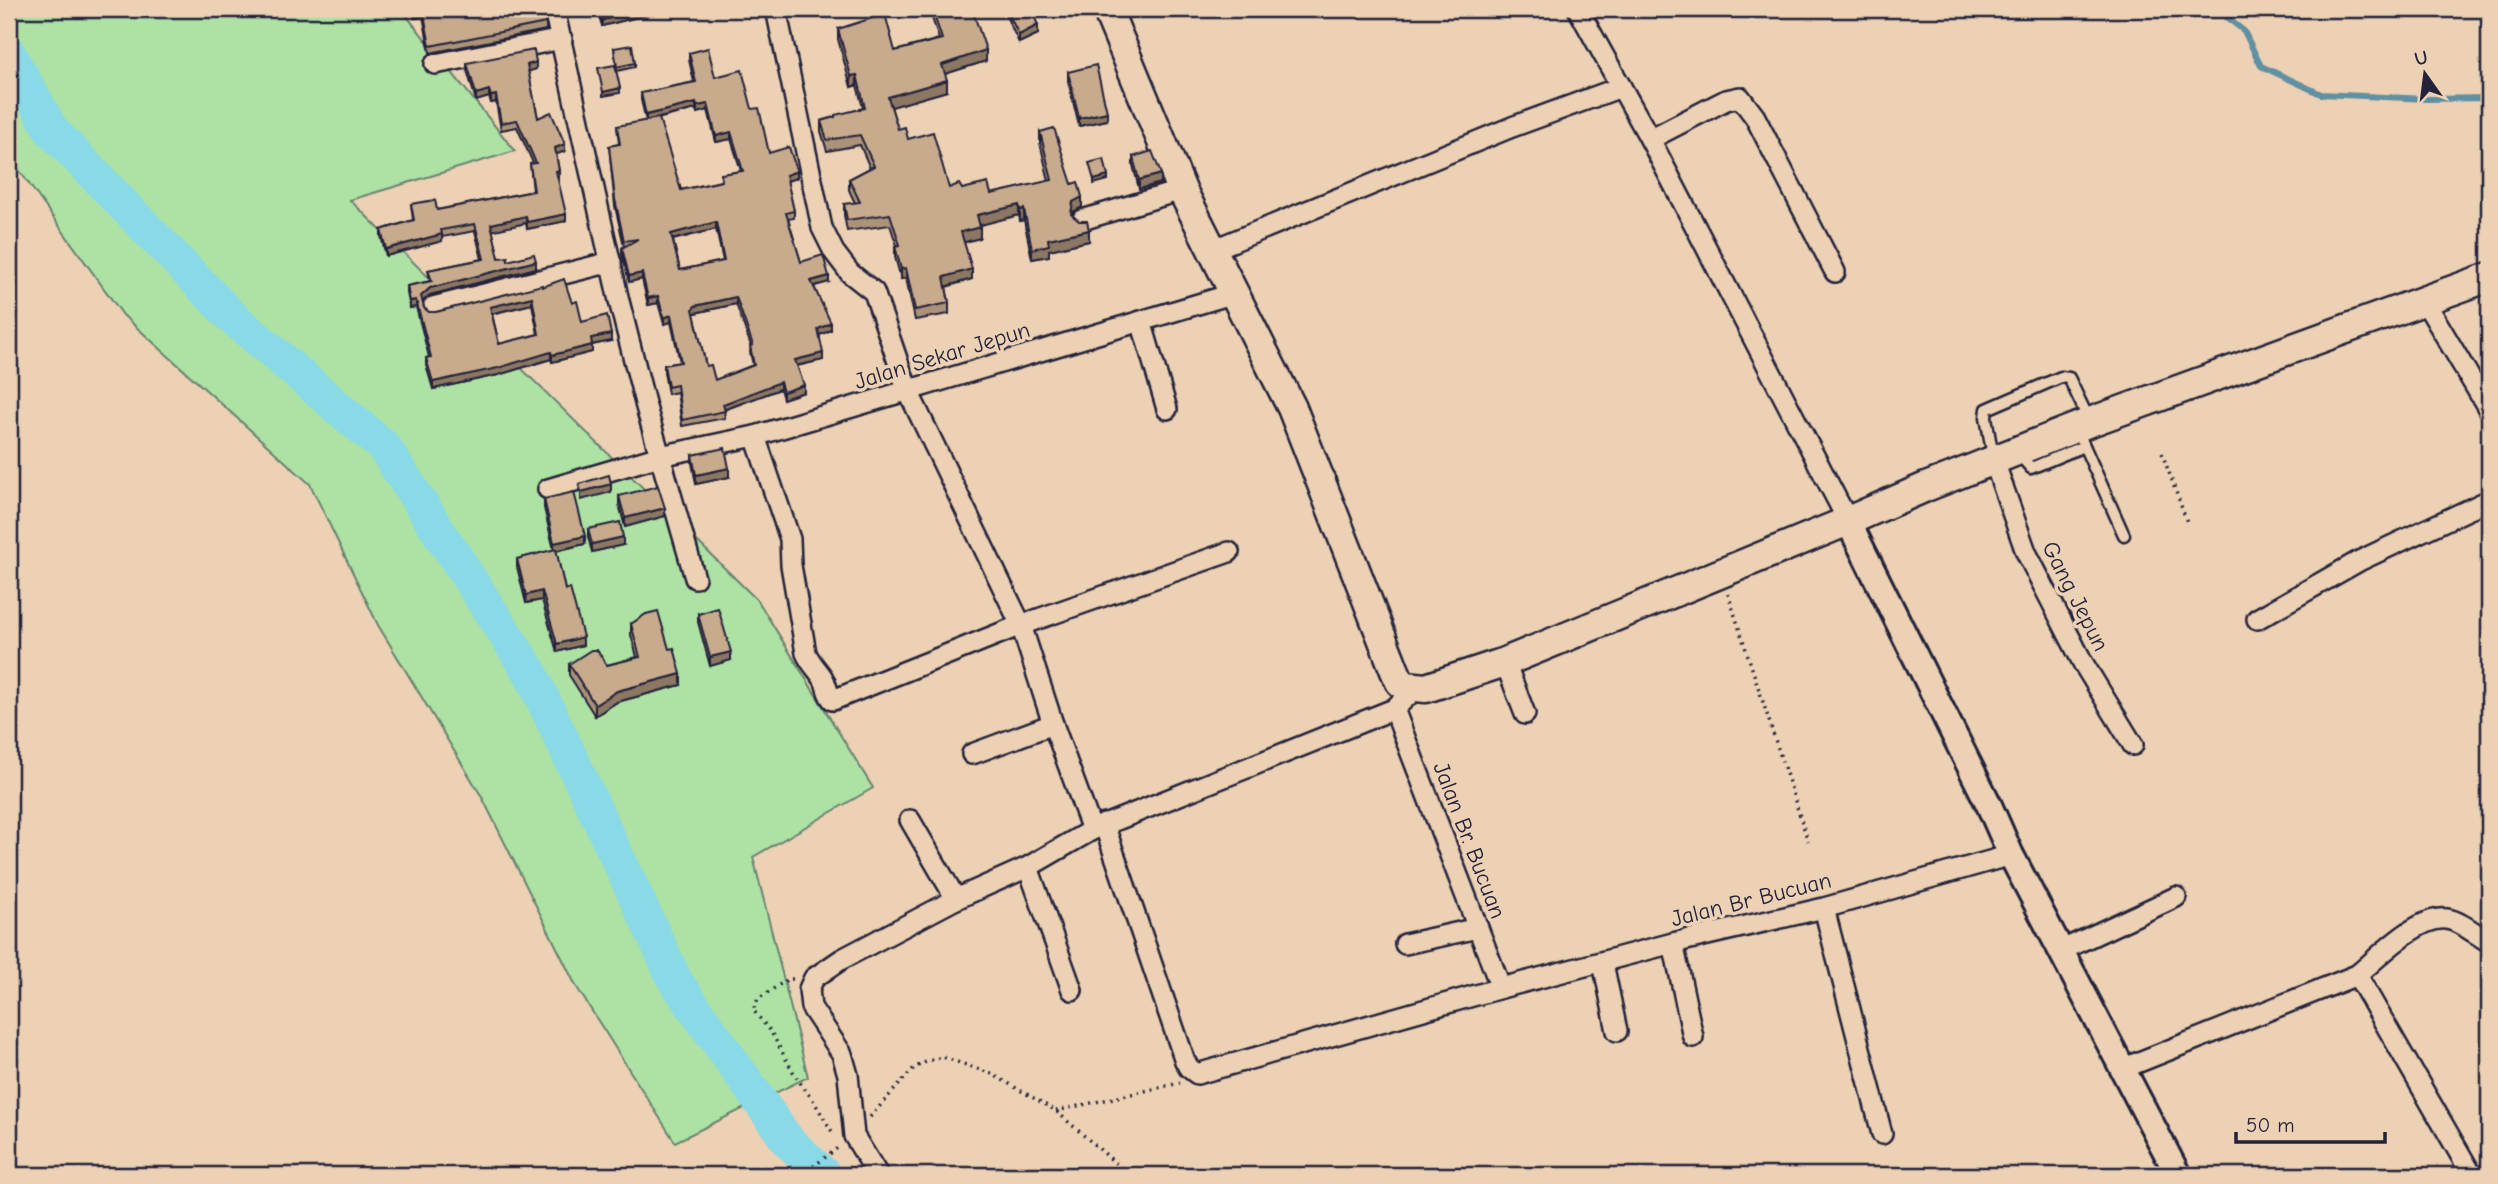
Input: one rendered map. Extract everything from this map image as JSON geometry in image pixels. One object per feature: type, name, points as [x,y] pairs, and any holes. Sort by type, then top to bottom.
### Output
[{"type":"main road","points":[[1107,9],[1182,190],[1292,408],[1395,671],[1400,682],[1415,688],[1439,685],[1505,662],[1926,487],[2006,456],[2084,432],[2489,277]]},
{"type":"street","points":[[554,9],[611,262],[660,456],[695,578]]},
{"type":"street","points":[[776,9],[822,228],[834,252],[850,272],[874,292],[908,391],[1021,625],[1053,724],[1098,827],[1185,1061],[1197,1074]]},
{"type":"street","points":[[1578,9],[1650,139],[1847,522],[1989,805],[2011,855],[2178,1175]]},
{"type":"street","points":[[435,64],[562,39]]},
{"type":"street","points":[[1212,250],[1512,127],[1621,87]]},
{"type":"street","points":[[1650,139],[1727,100],[1740,97],[1755,117],[1835,272]]},
{"type":"street","points":[[1082,220],[1182,190]]},
{"type":"street","points":[[433,307],[611,262]]},
{"type":"street","name":"Jalan Sekar Jepun","points":[[548,489],[660,456],[755,436],[1235,293]]},
{"type":"street","points":[[2424,300],[2489,410]]},
{"type":"street","points":[[1141,321],[1167,409]]},
{"type":"street","points":[[755,436],[790,539],[791,565],[806,653],[811,665],[823,678],[829,698],[840,698],[1021,625],[1229,552]]},
{"type":"street","name":"Gang Jepun","points":[[2006,456],[2025,552],[2083,663],[2133,746]]},
{"type":"street","points":[[2258,620],[2359,561],[2489,500]]},
{"type":"street","points":[[1505,662],[1525,714]]},
{"type":"street","points":[[878,1175],[854,1136],[848,1075],[842,1054],[811,1007],[809,989],[814,978],[842,959],[956,899],[1028,867],[1098,827],[1394,709],[1415,688]]},
{"type":"street","name":"Jalan Br. Bucuan","points":[[1394,709],[1501,988]]},
{"type":"street","points":[[972,754],[1053,724]]},
{"type":"street","points":[[910,820],[956,899]]},
{"type":"street","name":"Jalan Br Bucuan","points":[[1197,1074],[1501,988],[1673,943],[1824,908],[2011,855]]},
{"type":"street","points":[[1028,867],[1072,990]]},
{"type":"street","points":[[2062,950],[2176,897]]},
{"type":"street","points":[[1824,908],[1882,1134]]},
{"type":"street","points":[[2123,1068],[2357,975],[2418,925],[2449,919],[2489,942]]},
{"type":"street","points":[[1405,944],[1478,928]]},
{"type":"street","points":[[1673,943],[1693,1037]]},
{"type":"street","points":[[1603,963],[1617,1031]]},
{"type":"street","points":[[2357,975],[2472,1175]]},
{"type":"lane","points":[[2006,456],[1986,417],[1987,409],[2061,377],[2069,378],[2084,432],[2124,535]]},
{"type":"path","points":[[2162,453],[2188,525]]},
{"type":"path","points":[[1720,572],[1808,841]]},
{"type":"path","points":[[802,1175],[840,1146],[771,1032],[753,1010],[758,999],[788,979],[814,978]]},
{"type":"path","points":[[854,1136],[914,1068],[943,1057],[992,1074],[1056,1111],[1129,1175]]},
{"type":"path","points":[[1056,1111],[1149,1092],[1182,1083],[1197,1074]]},
{"type":"path","points":[[668,1175],[679,1171],[743,1175]]},
{"type":"green space","points":[[9,9],[401,9],[515,151],[350,200],[758,601],[873,788],[753,857],[808,1077],[675,1142],[576,986],[482,797],[378,625],[310,484],[123,315],[9,156]]},
{"type":"building","points":[[423,9],[521,9],[522,12],[543,9],[546,23],[430,46]]},
{"type":"building","points":[[598,9],[647,9],[602,20]]},
{"type":"building","points":[[932,9],[972,9],[986,50],[942,65],[947,80],[888,97],[898,129],[905,127],[908,139],[933,132],[949,188],[959,184],[962,189],[988,183],[991,194],[1052,180],[1040,132],[1054,128],[1072,184],[1078,182],[1082,197],[1073,202],[1071,214],[1079,221],[1087,221],[1089,230],[1048,239],[1049,245],[1032,249],[1024,209],[1020,210],[1019,205],[977,215],[980,227],[961,232],[972,269],[944,277],[949,303],[915,310],[906,268],[901,269],[895,246],[900,245],[890,214],[847,220],[844,204],[860,202],[849,179],[874,166],[860,135],[827,140],[821,121],[865,108],[857,75],[851,76],[838,29],[885,14],[895,51],[942,39]]},
{"type":"building","points":[[1006,9],[1031,9],[1038,25],[1019,35]]},
{"type":"building","points":[[632,45],[635,63],[617,67],[614,48]]},
{"type":"building","points":[[708,48],[715,77],[742,70],[752,109],[759,108],[769,153],[789,147],[797,171],[786,175],[794,211],[786,213],[801,262],[823,255],[829,276],[811,281],[831,323],[818,329],[823,353],[795,360],[804,385],[783,392],[780,382],[723,404],[725,411],[682,420],[677,385],[668,387],[664,365],[681,362],[671,315],[664,318],[658,296],[648,298],[642,273],[629,276],[622,248],[638,239],[624,241],[615,199],[609,146],[620,144],[617,126],[659,118],[681,190],[722,181],[721,174],[743,171],[731,132],[716,136],[708,104],[697,106],[696,103],[646,115],[641,93],[696,82],[689,53]],"holes":[[[716,222],[724,261],[680,270],[671,234]],[[736,297],[753,345],[750,346],[754,365],[715,380],[711,365],[706,366],[693,309],[695,306]]]},
{"type":"building","points":[[534,50],[536,62],[527,65],[538,118],[551,112],[565,144],[555,148],[559,171],[556,171],[566,214],[527,222],[526,216],[491,224],[499,258],[508,257],[508,261],[534,254],[536,261],[430,288],[421,296],[424,308],[429,312],[436,312],[542,287],[564,279],[572,303],[577,301],[582,322],[607,315],[611,334],[591,338],[592,345],[552,355],[551,352],[498,368],[433,382],[426,358],[431,357],[416,300],[410,301],[407,286],[432,281],[428,270],[484,259],[475,224],[441,230],[442,234],[386,249],[381,230],[414,220],[411,204],[435,200],[437,210],[534,191],[530,164],[536,163],[517,120],[501,123],[496,95],[491,96],[489,90],[476,94],[467,63]],"holes":[[[532,297],[539,334],[499,344],[490,307]]]},
{"type":"building","points":[[615,65],[620,88],[603,92],[598,68]]},
{"type":"building","points":[[1096,65],[1107,112],[1079,118],[1068,72]]},
{"type":"building","points":[[1152,151],[1161,174],[1139,180],[1133,157]]},
{"type":"building","points":[[1104,159],[1108,176],[1094,180],[1089,163]]},
{"type":"building","points":[[725,448],[729,468],[696,475],[692,455]]},
{"type":"building","points":[[609,475],[611,484],[581,492],[579,484]]},
{"type":"building","points":[[658,486],[665,508],[625,518],[619,496]]},
{"type":"building","points":[[574,492],[585,536],[554,543],[544,499]]},
{"type":"building","points":[[620,522],[623,537],[592,544],[588,529]]},
{"type":"building","points":[[556,549],[565,590],[570,588],[583,637],[557,644],[542,591],[526,595],[517,559]]},
{"type":"building","points":[[718,608],[731,652],[710,657],[698,614]]},
{"type":"building","points":[[658,611],[669,649],[674,648],[681,674],[617,691],[595,705],[569,664],[591,650],[597,650],[607,665],[640,657],[631,624],[646,614]]},
{"type":"waterway","points":[[2216,9],[2244,31],[2261,66],[2321,94],[2427,99],[2489,98]]},
{"type":"waterway","points":[[9,54],[52,131],[232,317],[384,447],[531,674],[676,982],[788,1141],[824,1175]]}]
